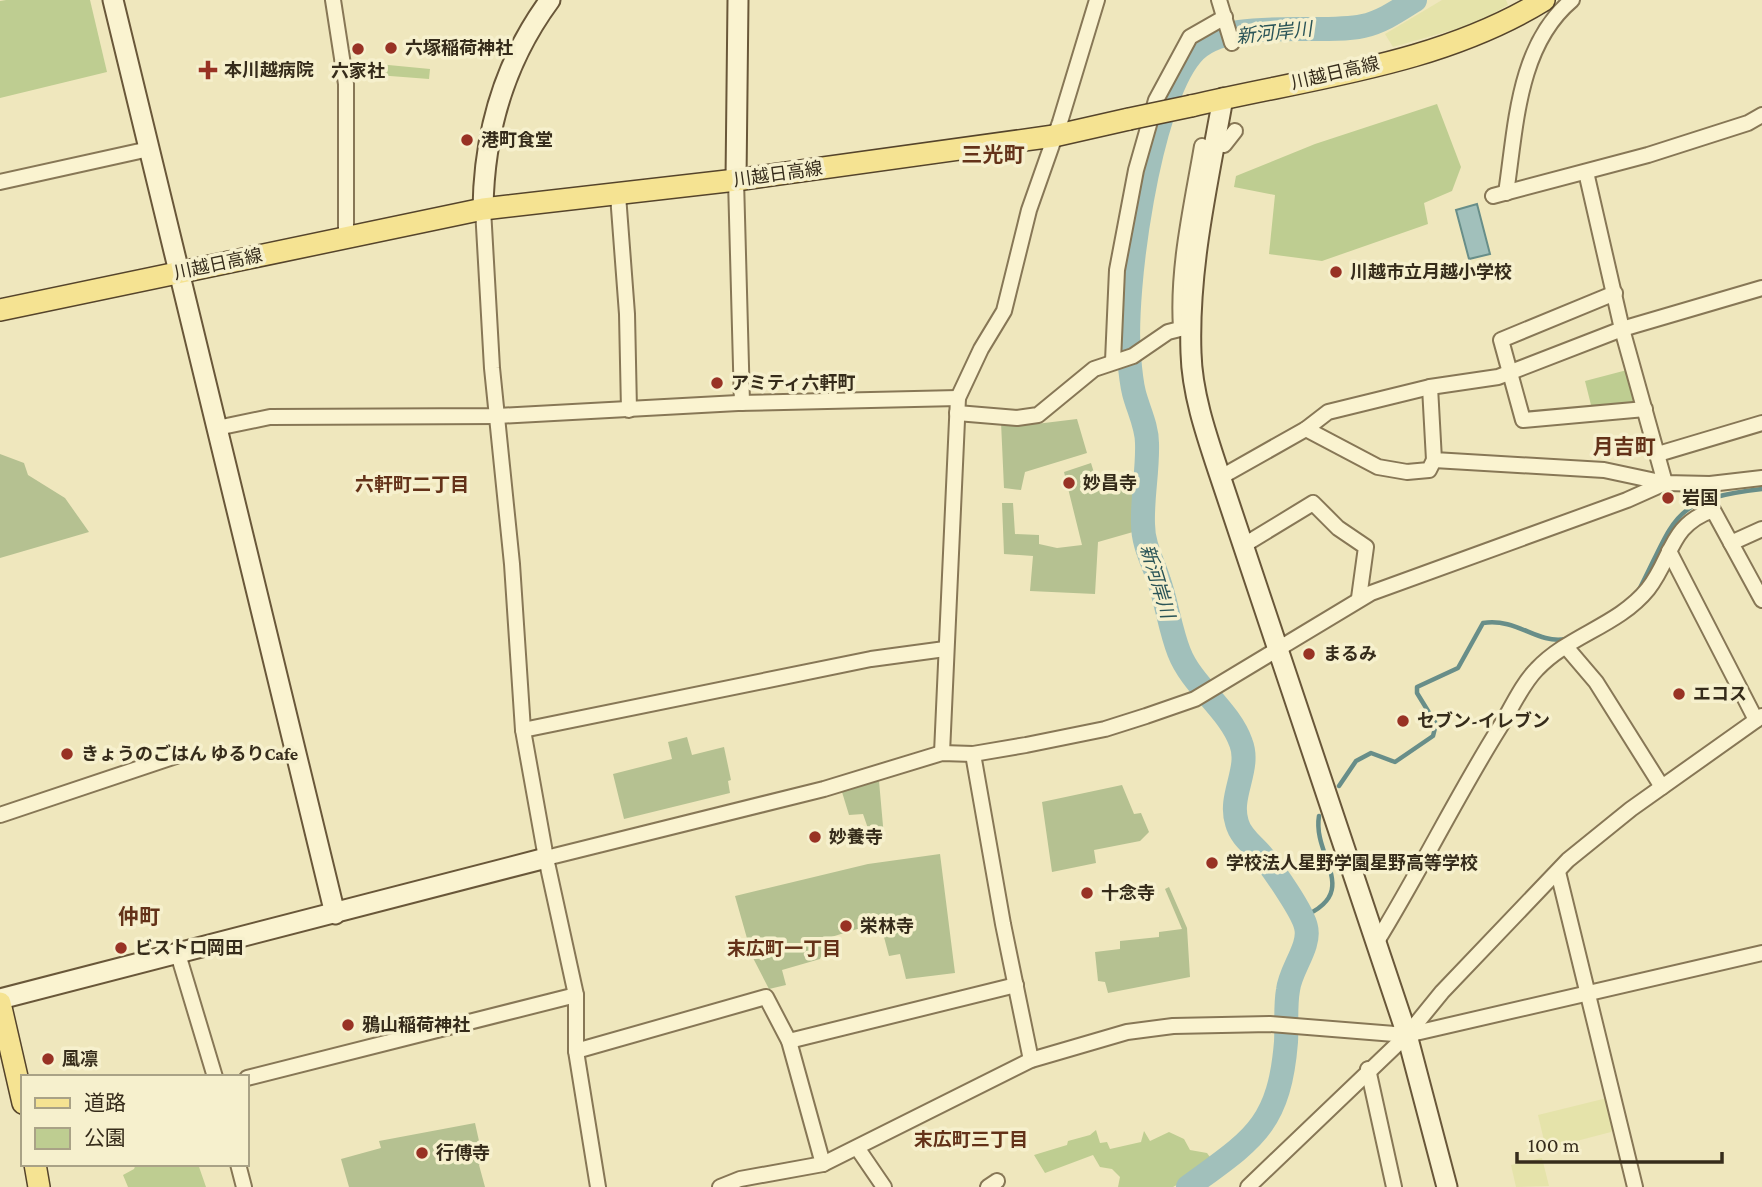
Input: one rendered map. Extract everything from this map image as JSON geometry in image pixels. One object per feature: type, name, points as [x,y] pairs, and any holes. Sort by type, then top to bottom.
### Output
[{"type":"main road","name":"川越日高線","points":[[0,310],[484,209],[736,180],[1054,136],[1389,61],[1464,40],[1544,0]]},
{"type":"main road","points":[[0,1001],[21,1094]]},
{"type":"main road","points":[[35,1166],[39,1187]]},
{"type":"street","points":[[113,0],[335,914]]},
{"type":"street","points":[[333,0],[346,84],[346,236]]},
{"type":"street","points":[[550,0],[526,37],[493,120],[485,157],[484,209],[523,730],[546,858],[576,995],[576,1051],[598,1187]]},
{"type":"street","points":[[738,0],[736,180],[742,403]]},
{"type":"street","points":[[942,752],[958,406],[981,349],[1004,311],[1029,210],[1097,0]]},
{"type":"street","points":[[1219,0],[1232,43]]},
{"type":"street","points":[[1572,0],[1547,32],[1526,70],[1500,195],[1748,123],[1762,115]]},
{"type":"street","points":[[1115,360],[1118,270],[1136,170],[1156,100],[1190,37],[1226,21]]},
{"type":"street","points":[[1186,327],[1223,98]]},
{"type":"street","points":[[1224,145],[1235,131]]},
{"type":"street","points":[[1202,145],[1185,249],[1179,306],[1186,327],[1196,389],[1221,477],[1407,1035],[1447,1187]]},
{"type":"street","points":[[0,183],[149,149]]},
{"type":"street","points":[[1586,172],[1622,329],[1665,483]]},
{"type":"street","points":[[618,195],[627,314],[629,410]]},
{"type":"street","points":[[1221,477],[1306,429],[1328,412],[1430,387],[1498,377],[1622,329],[1762,288]]},
{"type":"street","points":[[1615,293],[1501,340],[1523,419],[1644,409]]},
{"type":"street","points":[[216,428],[270,417],[498,416],[742,403],[958,406],[1017,418],[1038,415],[1094,369],[1133,356],[1168,332],[1186,327]]},
{"type":"street","points":[[1306,429],[1378,467],[1391,470],[1429,470],[1434,460],[1430,387]]},
{"type":"street","points":[[1658,454],[1762,423]]},
{"type":"street","points":[[1434,460],[1604,470],[1665,483],[1710,484],[1762,478]]},
{"type":"street","points":[[0,1001],[546,858],[824,789],[942,752],[973,754],[1105,729],[1195,699],[1359,598],[1417,574],[1627,500],[1665,483]]},
{"type":"street","points":[[1710,484],[1713,510],[1762,600]]},
{"type":"street","points":[[1244,545],[1313,503],[1338,528],[1366,547],[1359,598]]},
{"type":"street","points":[[1376,943],[1420,872],[1478,761],[1537,669],[1616,620],[1633,605],[1649,587],[1689,519],[1713,510]]},
{"type":"street","points":[[1731,543],[1762,529]]},
{"type":"street","points":[[1248,1187],[1324,1116],[1368,1069],[1407,1035],[1458,975],[1558,872],[1631,809],[1759,718],[1668,551]]},
{"type":"street","points":[[1567,648],[1596,682],[1662,787]]},
{"type":"street","points":[[523,730],[871,659],[945,649]]},
{"type":"street","points":[[973,754],[1031,1060]]},
{"type":"street","points":[[0,815],[178,755]]},
{"type":"street","points":[[1558,872],[1634,1187]]},
{"type":"street","points":[[720,1187],[740,1179],[823,1164],[858,1149],[1031,1060],[1127,1032],[1173,1026],[1270,1024],[1407,1035],[1762,953]]},
{"type":"street","points":[[178,954],[214,1075]]},
{"type":"street","points":[[789,1041],[1016,985]]},
{"type":"street","points":[[248,1078],[576,995]]},
{"type":"street","points":[[576,1051],[766,997],[789,1041],[823,1164]]},
{"type":"street","points":[[1368,1069],[1394,1187]]},
{"type":"street","points":[[858,1149],[884,1187]]},
{"type":"street","points":[[239,1166],[244,1187]]},
{"type":"shaded area","points":[[1442,0],[1506,0],[1508,5],[1477,23],[1393,47],[1385,34]]},
{"type":"shaded area","points":[[1607,1098],[1614,1127],[1611,1132],[1546,1149],[1538,1115]]},
{"type":"shaded area","points":[[1542,1158],[1549,1186],[1516,1187],[1511,1165]]},
{"type":"green space","points":[[90,0],[107,72],[0,98],[0,1]]},
{"type":"green space","points":[[378,64],[430,69],[429,79],[377,75]]},
{"type":"green space","points":[[1437,104],[1461,167],[1452,191],[1424,203],[1428,224],[1322,261],[1269,254],[1275,195],[1234,187],[1236,176],[1315,144]]},
{"type":"green space","points":[[1627,370],[1635,401],[1632,405],[1592,409],[1585,381]]},
{"type":"green space","points":[[1077,419],[1087,453],[1025,472],[1021,490],[1004,488],[1001,422],[1036,424]]},
{"type":"green space","points":[[0,454],[24,463],[28,475],[65,498],[89,532],[0,558]]},
{"type":"green space","points":[[1091,463],[1100,492],[1135,482],[1133,532],[1098,542],[1095,594],[1030,591],[1033,556],[1004,554],[1002,503],[1013,503],[1015,534],[1039,535],[1039,544],[1057,548],[1082,545],[1064,472]]},
{"type":"green space","points":[[687,737],[692,755],[724,747],[731,780],[728,781],[730,793],[624,819],[613,774],[672,759],[668,742]]},
{"type":"green space","points":[[879,781],[884,837],[872,840],[863,814],[849,815],[842,792]]},
{"type":"green space","points":[[1122,785],[1134,814],[1141,813],[1149,832],[1140,841],[1094,850],[1096,863],[1052,872],[1042,802]]},
{"type":"green space","points":[[940,854],[955,973],[906,979],[900,954],[889,956],[880,922],[828,938],[820,959],[782,970],[786,985],[769,989],[752,956],[735,896],[868,864]]},
{"type":"green space","points":[[1169,887],[1187,928],[1190,977],[1108,993],[1105,982],[1098,981],[1095,952],[1120,949],[1120,941],[1159,937],[1159,932],[1182,929],[1165,889]]},
{"type":"green space","name":"行傅寺","points":[[475,1123],[483,1159],[479,1165],[485,1187],[349,1187],[341,1159],[381,1148],[379,1141]]},
{"type":"green space","points":[[1096,1130],[1100,1143],[1107,1142],[1110,1149],[1141,1142],[1144,1131],[1150,1141],[1169,1132],[1184,1139],[1190,1150],[1207,1153],[1212,1160],[1209,1168],[1173,1187],[1118,1187],[1120,1177],[1112,1169],[1100,1167],[1093,1155],[1045,1173],[1034,1155],[1067,1145],[1068,1141],[1090,1135]]},
{"type":"green space","points":[[135,1166],[199,1166],[206,1187],[128,1187],[123,1175]]},
{"type":"water","points":[[1477,204],[1490,254],[1469,259],[1456,210]]},
{"type":"waterway","name":"新河岸川","points":[[1188,1187],[1245,1143],[1269,1113],[1282,1071],[1290,982],[1307,934],[1304,920],[1288,892],[1239,828],[1235,803],[1243,763],[1241,743],[1228,719],[1192,676],[1179,652],[1143,532],[1147,437],[1132,384],[1128,326],[1130,288],[1142,200],[1151,155],[1176,80],[1191,55],[1206,43],[1225,35],[1248,31],[1363,26],[1384,19],[1415,0]]},
{"type":"waterway","points":[[1639,590],[1670,528],[1680,516],[1709,499],[1762,489]]},
{"type":"waterway","points":[[1339,786],[1356,761],[1371,753],[1395,762],[1433,736],[1436,724],[1417,693],[1417,687],[1458,668],[1483,623],[1507,624],[1545,638],[1566,639]]},
{"type":"waterway","points":[[1302,917],[1320,907],[1329,896],[1332,885],[1319,831],[1319,816]]},
{"type":"place","name":"六塚稲荷神社","points":[[391,48]]},
{"type":"place","name":"六家社","points":[[358,49]]},
{"type":"place","name":"本川越病院","points":[[208,70]]},
{"type":"place","name":"港町食堂","points":[[467,140]]},
{"type":"place","name":"川越市立月越小学校","points":[[1336,272]]},
{"type":"place","name":"アミティ六軒町","points":[[717,383]]},
{"type":"place","name":"妙昌寺","points":[[1069,483]]},
{"type":"place","name":"岩国","points":[[1668,498]]},
{"type":"place","name":"まるみ","points":[[1309,654]]},
{"type":"place","name":"エコス","points":[[1679,694]]},
{"type":"place","name":"セブン-イレブン","points":[[1403,721]]},
{"type":"place","name":"きょうのごはん ゆるりCafe","points":[[67,754]]},
{"type":"place","name":"妙養寺","points":[[815,837]]},
{"type":"place","name":"学校法人星野学園星野高等学校","points":[[1212,863]]},
{"type":"place","name":"十念寺","points":[[1087,893]]},
{"type":"place","name":"栄林寺","points":[[846,926]]},
{"type":"place","name":"ビストロ岡田","points":[[121,948]]},
{"type":"place","name":"鴉山稲荷神社","points":[[348,1025]]},
{"type":"place","name":"風凛","points":[[48,1059]]},
{"type":"place","name":"行傅寺","points":[[422,1153]]},
{"type":"district","name":"三光町","points":[[993,155]]},
{"type":"district","name":"月吉町","points":[[1624,447]]},
{"type":"district","name":"六軒町二丁目","points":[[412,484]]},
{"type":"district","name":"仲町","points":[[139,917]]},
{"type":"district","name":"末広町一丁目","points":[[784,948]]},
{"type":"district","name":"末広町三丁目","points":[[971,1139]]}]
